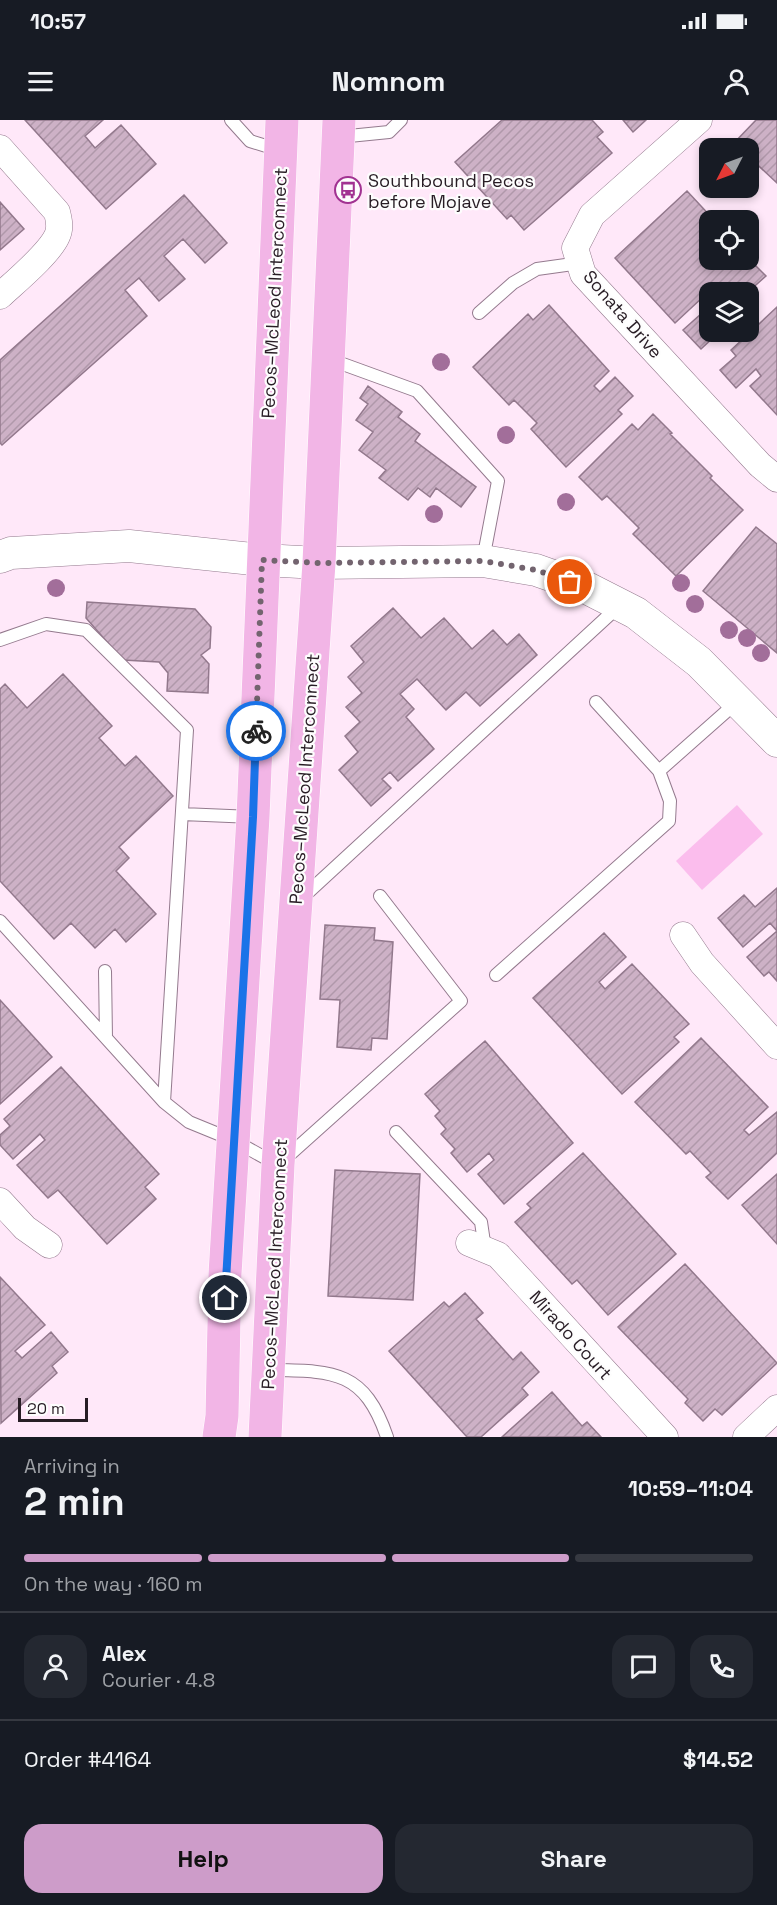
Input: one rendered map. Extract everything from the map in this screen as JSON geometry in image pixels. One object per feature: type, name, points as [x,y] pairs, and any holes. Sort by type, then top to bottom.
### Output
[{"type":"main road","name":"Pecos–McLeod Interconnect","points":[[265,1437],[271,1277],[319,563],[338,128]]},
{"type":"main road","name":"Pecos–McLeod Interconnect","points":[[219,1437],[222,1416],[225,1274],[253,817],[281,135]]},
{"type":"street","name":"Sonata Drive","points":[[699,120],[592,215],[575,248],[583,274],[760,465],[777,479]]},
{"type":"street","points":[[0,148],[57,212],[60,225],[57,237],[30,269],[0,296]]},
{"type":"street","points":[[0,557],[11,553],[129,546],[262,560],[319,563],[483,561],[536,570],[587,588],[636,613],[699,662],[777,741]]},
{"type":"street","points":[[683,935],[702,963],[777,1046]]},
{"type":"street","points":[[0,1201],[25,1228],[49,1245]]},
{"type":"street","name":"Mirado Court","points":[[477,1246],[498,1255],[665,1437]]},
{"type":"street","points":[[746,1437],[777,1408]]},
{"type":"lane","points":[[231,120],[250,141],[281,135]]},
{"type":"lane","points":[[338,128],[389,132],[401,120]]},
{"type":"lane","points":[[479,313],[513,283],[537,269],[580,263]]},
{"type":"lane","points":[[328,359],[417,391],[498,481],[483,561]]},
{"type":"lane","points":[[296,904],[621,605]]},
{"type":"lane","points":[[0,640],[46,624],[86,630],[187,730],[164,1102]]},
{"type":"lane","points":[[659,771],[738,701]]},
{"type":"lane","points":[[496,975],[669,821],[670,801],[659,771],[596,702]]},
{"type":"lane","points":[[182,814],[253,817]]},
{"type":"lane","points":[[0,921],[164,1102],[189,1122],[233,1140],[278,1165],[461,1001],[380,896]]},
{"type":"lane","points":[[105,971],[106,1038]]},
{"type":"lane","points":[[396,1132],[481,1222],[477,1246]]},
{"type":"lane","points":[[269,1370],[318,1371],[342,1376],[363,1391],[379,1413],[387,1437]]},
{"type":"shaded area","points":[[737,805],[763,834],[702,890],[676,861]]},
{"type":"building","points":[[25,120],[103,120],[85,136],[95,148],[121,125],[156,164],[106,209]]},
{"type":"building","points":[[502,120],[592,120],[603,132],[597,137],[612,153],[524,230],[511,215],[507,219],[455,162]]},
{"type":"building","points":[[623,120],[646,120],[633,132]]},
{"type":"building","points":[[756,120],[777,120],[777,183],[759,166],[759,138],[739,138]]},
{"type":"building","points":[[687,191],[705,210],[699,210],[699,270],[759,269],[766,276],[759,282],[699,282],[699,301],[675,323],[615,258]]},
{"type":"building","points":[[184,195],[227,243],[205,263],[183,239],[164,256],[185,279],[159,301],[139,278],[125,290],[147,316],[2,445],[0,443],[0,360]]},
{"type":"building","points":[[0,202],[24,229],[0,250]]},
{"type":"building","points":[[549,305],[609,371],[594,386],[600,392],[615,377],[633,396],[618,410],[622,414],[566,467],[531,429],[537,423],[514,400],[509,405],[473,367],[528,314],[533,320]]},
{"type":"building","points":[[777,307],[777,415],[750,386],[761,376],[756,369],[736,388],[720,370],[736,356],[731,350],[740,342],[759,342],[759,324]]},
{"type":"building","points":[[699,316],[699,342],[708,342],[701,349],[683,330]]},
{"type":"building","points":[[368,386],[402,412],[398,417],[420,434],[415,441],[476,487],[461,507],[436,488],[430,497],[418,488],[408,500],[379,478],[386,470],[359,450],[373,432],[356,420],[368,404],[360,398]]},
{"type":"building","points":[[653,414],[712,476],[710,478],[743,510],[676,576],[633,534],[639,528],[607,496],[602,500],[579,477],[632,424],[638,430]]},
{"type":"building","points":[[756,527],[777,544],[777,653],[703,591]]},
{"type":"building","points":[[87,602],[195,609],[211,627],[210,648],[201,655],[209,664],[208,693],[167,691],[168,673],[159,662],[123,660],[86,618]]},
{"type":"building","points":[[393,608],[421,638],[444,618],[472,649],[493,630],[507,645],[519,634],[537,655],[480,706],[466,692],[446,710],[417,679],[400,694],[414,709],[406,717],[434,749],[398,781],[390,772],[382,779],[391,788],[371,806],[339,770],[358,752],[345,736],[360,722],[346,707],[362,693],[348,677],[364,662],[351,646]]},
{"type":"building","points":[[63,674],[112,726],[99,738],[125,766],[136,756],[173,796],[119,847],[129,858],[116,871],[156,914],[126,942],[115,929],[95,948],[71,923],[54,939],[0,881],[0,689],[5,684],[27,708]]},
{"type":"building","points":[[777,888],[777,931],[770,923],[743,947],[718,918],[744,895],[755,907]]},
{"type":"building","points":[[325,925],[375,928],[374,940],[393,942],[387,1039],[372,1038],[371,1050],[337,1047],[340,1000],[320,999]]},
{"type":"building","points":[[777,931],[777,981],[769,972],[764,976],[747,957]]},
{"type":"building","points":[[604,933],[626,957],[599,982],[605,989],[632,964],[689,1024],[674,1037],[679,1042],[622,1094],[533,998]]},
{"type":"building","points":[[0,1000],[52,1057],[0,1104]]},
{"type":"building","points":[[701,1038],[768,1107],[744,1130],[749,1135],[777,1112],[777,1153],[728,1199],[706,1177],[711,1173],[690,1151],[686,1154],[635,1102]]},
{"type":"building","points":[[485,1041],[573,1143],[504,1204],[478,1174],[494,1160],[489,1153],[467,1172],[451,1153],[455,1149],[441,1134],[446,1129],[435,1116],[440,1111],[425,1094]]},
{"type":"building","points":[[61,1067],[159,1174],[145,1187],[156,1199],[107,1244],[58,1190],[48,1198],[17,1165],[45,1140],[40,1134],[13,1159],[0,1145],[0,1135],[10,1126],[4,1119]]},
{"type":"building","points":[[583,1153],[676,1254],[608,1315],[577,1280],[572,1284],[515,1222],[531,1208],[527,1204]]},
{"type":"building","points":[[335,1170],[420,1174],[413,1300],[328,1296]]},
{"type":"building","points":[[777,1174],[777,1244],[742,1205]]},
{"type":"building","points":[[685,1264],[777,1363],[722,1415],[715,1409],[703,1421],[685,1403],[688,1399],[618,1327]]},
{"type":"building","points":[[0,1277],[45,1325],[15,1351],[22,1358],[51,1332],[68,1352],[52,1366],[57,1373],[1,1423]]},
{"type":"building","points":[[465,1293],[483,1313],[476,1319],[513,1360],[521,1352],[539,1372],[522,1388],[528,1395],[481,1437],[467,1437],[389,1351],[444,1302],[449,1307]]},
{"type":"building","points":[[552,1392],[582,1426],[587,1422],[601,1437],[502,1437]]},
{"type":"way so far","points":[[256,731],[262,560],[319,563],[483,561],[536,570],[570,582]]},
{"type":"place","name":"Southbound Pecos before Mojave","points":[[348,190]]},
{"type":"route","points":[[225,1298],[256,731]]}]
